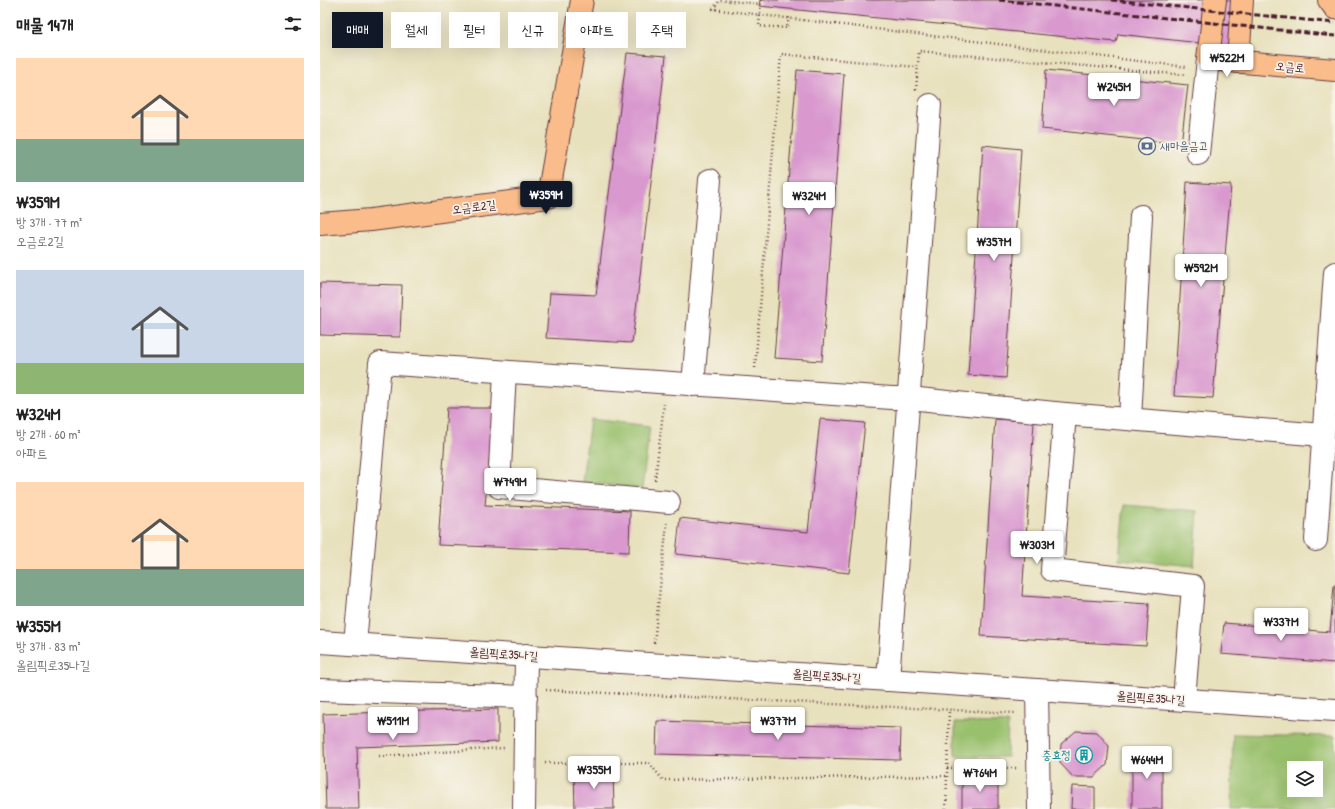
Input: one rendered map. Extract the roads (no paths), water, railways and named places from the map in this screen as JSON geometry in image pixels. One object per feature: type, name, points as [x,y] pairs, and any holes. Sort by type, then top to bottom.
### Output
[{"type":"main road","name":"오금로2길","points":[[320,224],[371,220],[548,197],[582,0]]},
{"type":"main road","points":[[1208,58],[1215,0]]},
{"type":"main road","points":[[1238,62],[1242,0]]},
{"type":"main road","points":[[1329,0],[1335,8]]},
{"type":"main road","name":"오금로","points":[[1208,58],[1335,70]]},
{"type":"street","points":[[1198,154],[1208,58]]},
{"type":"street","points":[[888,680],[930,105]]},
{"type":"street","points":[[693,385],[710,180]]},
{"type":"street","points":[[1130,418],[1141,216]]},
{"type":"street","points":[[1316,540],[1335,273]]},
{"type":"street","points":[[355,644],[380,363],[693,385],[909,398],[1065,414],[1130,418],[1323,435]]},
{"type":"street","points":[[505,372],[498,486],[661,501]]},
{"type":"street","points":[[1065,414],[1052,570],[1192,586],[1184,700]]},
{"type":"street","name":"올림픽로35나길","points":[[320,642],[1335,710]]},
{"type":"street","points":[[524,809],[533,693],[526,655]]},
{"type":"street","points":[[320,690],[533,693]]},
{"type":"street","points":[[1037,690],[1039,809]]},
{"type":"railway","points":[[999,0],[1335,36]]},
{"type":"railway","points":[[1111,0],[1335,23]]},
{"type":"place","name":"새마을금고","points":[[1147,146]]},
{"type":"place","name":"충효정","points":[[1084,755]]}]
